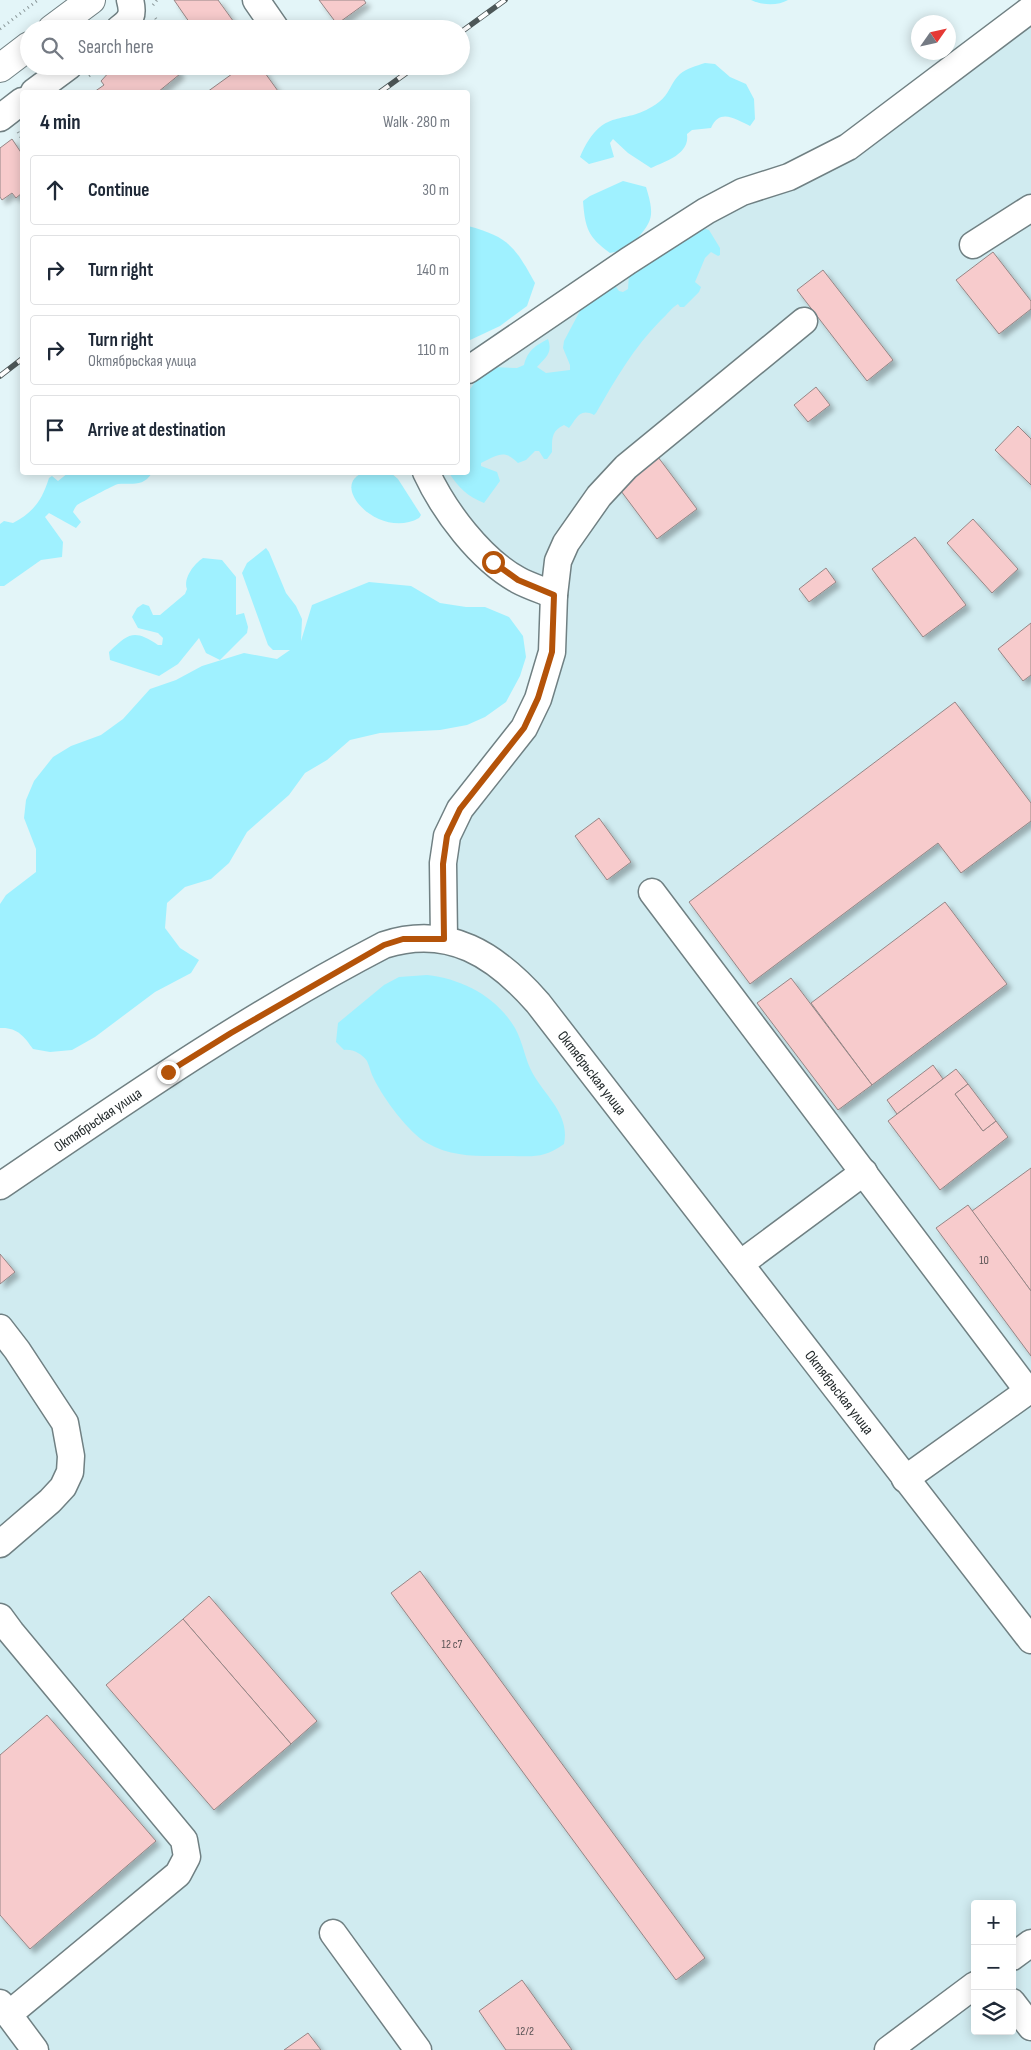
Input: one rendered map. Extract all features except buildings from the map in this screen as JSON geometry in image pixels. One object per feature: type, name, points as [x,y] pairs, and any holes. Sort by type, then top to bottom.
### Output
[{"type":"main road","points":[[64,20],[91,0]]},
{"type":"main road","points":[[0,68],[20,53]]},
{"type":"street","points":[[130,0],[133,11],[130,20]]},
{"type":"street","points":[[256,0],[270,20]]},
{"type":"street","points":[[470,369],[628,261],[706,211],[742,192],[789,177],[848,146],[1031,9]]},
{"type":"street","points":[[37,90],[57,75]]},
{"type":"street","points":[[8,123],[20,104]]},
{"type":"street","points":[[972,245],[1031,208]]},
{"type":"street","points":[[444,939],[443,864],[447,836],[460,809],[524,728],[538,698],[552,652],[554,595],[558,561],[566,543],[607,486],[639,455],[804,321]]},
{"type":"street","points":[[427,475],[439,499],[461,528],[493,562],[518,580],[554,595]]},
{"type":"street","points":[[652,892],[1030,1390],[905,1479]]},
{"type":"street","name":"Октябрьская улица","points":[[0,1186],[168,1072],[356,959],[384,945],[403,939],[444,939],[473,949],[497,962],[519,981],[1031,1640]]},
{"type":"street","points":[[740,1264],[864,1172]]},
{"type":"street","points":[[0,1328],[17,1350],[65,1423],[71,1456],[70,1472],[63,1487],[50,1501],[0,1544]]},
{"type":"street","points":[[0,1617],[184,1840],[187,1857],[178,1874],[4,2009],[35,2050]]},
{"type":"street","points":[[333,1933],[418,2050]]},
{"type":"street","points":[[1016,1954],[1031,1943]]},
{"type":"street","points":[[888,2050],[971,1988]]},
{"type":"street","points":[[1016,2007],[1031,2027]]},
{"type":"path","points":[[0,29],[38,0]]},
{"type":"path","points":[[8,123],[20,136]]},
{"type":"shaded area","points":[[751,0],[788,0],[770,4]]},
{"type":"shaded area","points":[[1031,9],[1031,2050],[0,2050],[0,1186],[356,959],[444,939],[447,836],[524,728],[554,595],[518,580],[428,475],[470,475],[470,369],[558,309],[789,177]]},
{"type":"shaded area","points":[[705,63],[715,64],[730,77],[746,84],[754,99],[755,119],[750,126],[728,117],[719,118],[711,128],[692,130],[687,134],[685,147],[681,152],[651,168],[628,153],[613,139],[610,143],[614,157],[589,164],[580,157],[597,129],[615,119],[646,110],[662,99],[680,74]]},
{"type":"shaded area","points":[[623,181],[646,187],[651,208],[650,221],[629,249],[610,253],[592,237],[585,218],[583,201]]},
{"type":"shaded area","points":[[470,227],[493,234],[509,245],[522,260],[535,283],[527,306],[500,326],[470,340]]},
{"type":"shaded area","points":[[700,227],[709,230],[720,248],[720,255],[718,256],[711,252],[705,258],[695,282],[701,287],[699,292],[684,307],[680,307],[678,304],[651,330],[626,364],[594,415],[581,413],[569,428],[564,425],[554,433],[552,452],[547,459],[544,459],[539,451],[535,451],[526,460],[518,463],[509,456],[496,456],[481,463],[481,466],[497,472],[500,481],[484,503],[464,491],[450,475],[470,475],[470,389],[482,372],[492,367],[517,368],[524,365],[533,349],[548,339],[549,351],[537,367],[546,373],[570,370],[570,365],[563,348],[564,341],[581,309],[614,284],[619,291],[623,292],[628,289],[629,274],[636,273],[675,241]]},
{"type":"shaded area","points":[[66,475],[150,475],[141,482],[118,484],[77,505],[73,512],[81,522],[76,528],[49,513],[45,517],[63,542],[62,557],[41,560],[4,586],[0,586],[0,524],[4,521],[13,523],[27,514],[40,499],[49,478],[52,476],[58,481]]},
{"type":"shaded area","points":[[360,475],[393,475],[398,479],[421,515],[419,518],[404,523],[388,522],[374,516],[362,508],[354,497],[351,487],[355,478]]},
{"type":"shaded area","points":[[266,548],[286,593],[296,606],[302,619],[301,641],[312,605],[369,582],[411,586],[440,603],[466,607],[485,607],[509,617],[523,636],[526,657],[520,676],[506,702],[485,717],[467,725],[440,730],[380,733],[350,740],[327,760],[305,773],[289,795],[247,832],[229,863],[211,879],[185,887],[167,903],[165,928],[180,948],[199,960],[191,973],[155,992],[95,1037],[72,1050],[50,1052],[33,1049],[20,1033],[11,1029],[0,1028],[0,904],[6,895],[36,872],[36,849],[24,818],[26,800],[34,781],[53,757],[71,746],[101,735],[123,719],[150,689],[176,680],[202,666],[244,653],[277,659],[290,650],[273,650],[268,645],[242,573],[247,563]]},
{"type":"shaded area","points":[[203,558],[222,560],[236,577],[236,615],[244,613],[248,627],[247,633],[220,660],[206,653],[199,638],[178,664],[159,676],[110,660],[109,652],[132,635],[143,637],[158,645],[162,645],[163,638],[158,633],[138,628],[132,617],[137,608],[143,604],[149,606],[153,615],[160,615],[185,594],[188,576],[196,564]]},
{"type":"shaded area","points":[[427,975],[453,980],[477,991],[488,998],[507,1017],[518,1033],[533,1074],[561,1115],[564,1124],[564,1144],[548,1153],[534,1156],[464,1155],[436,1148],[420,1138],[397,1114],[378,1087],[365,1058],[354,1051],[344,1050],[336,1042],[338,1023],[384,985],[399,977]]},
{"type":"railway","points":[[470,25],[505,0]]},
{"type":"railway","points":[[383,90],[404,75]]},
{"type":"railway","points":[[0,376],[20,361]]},
{"type":"route","points":[[168,1072],[356,959],[384,945],[403,939],[444,939],[443,864],[447,836],[460,809],[506,754],[524,728],[547,674],[552,652],[554,595],[518,580],[493,562]]}]
